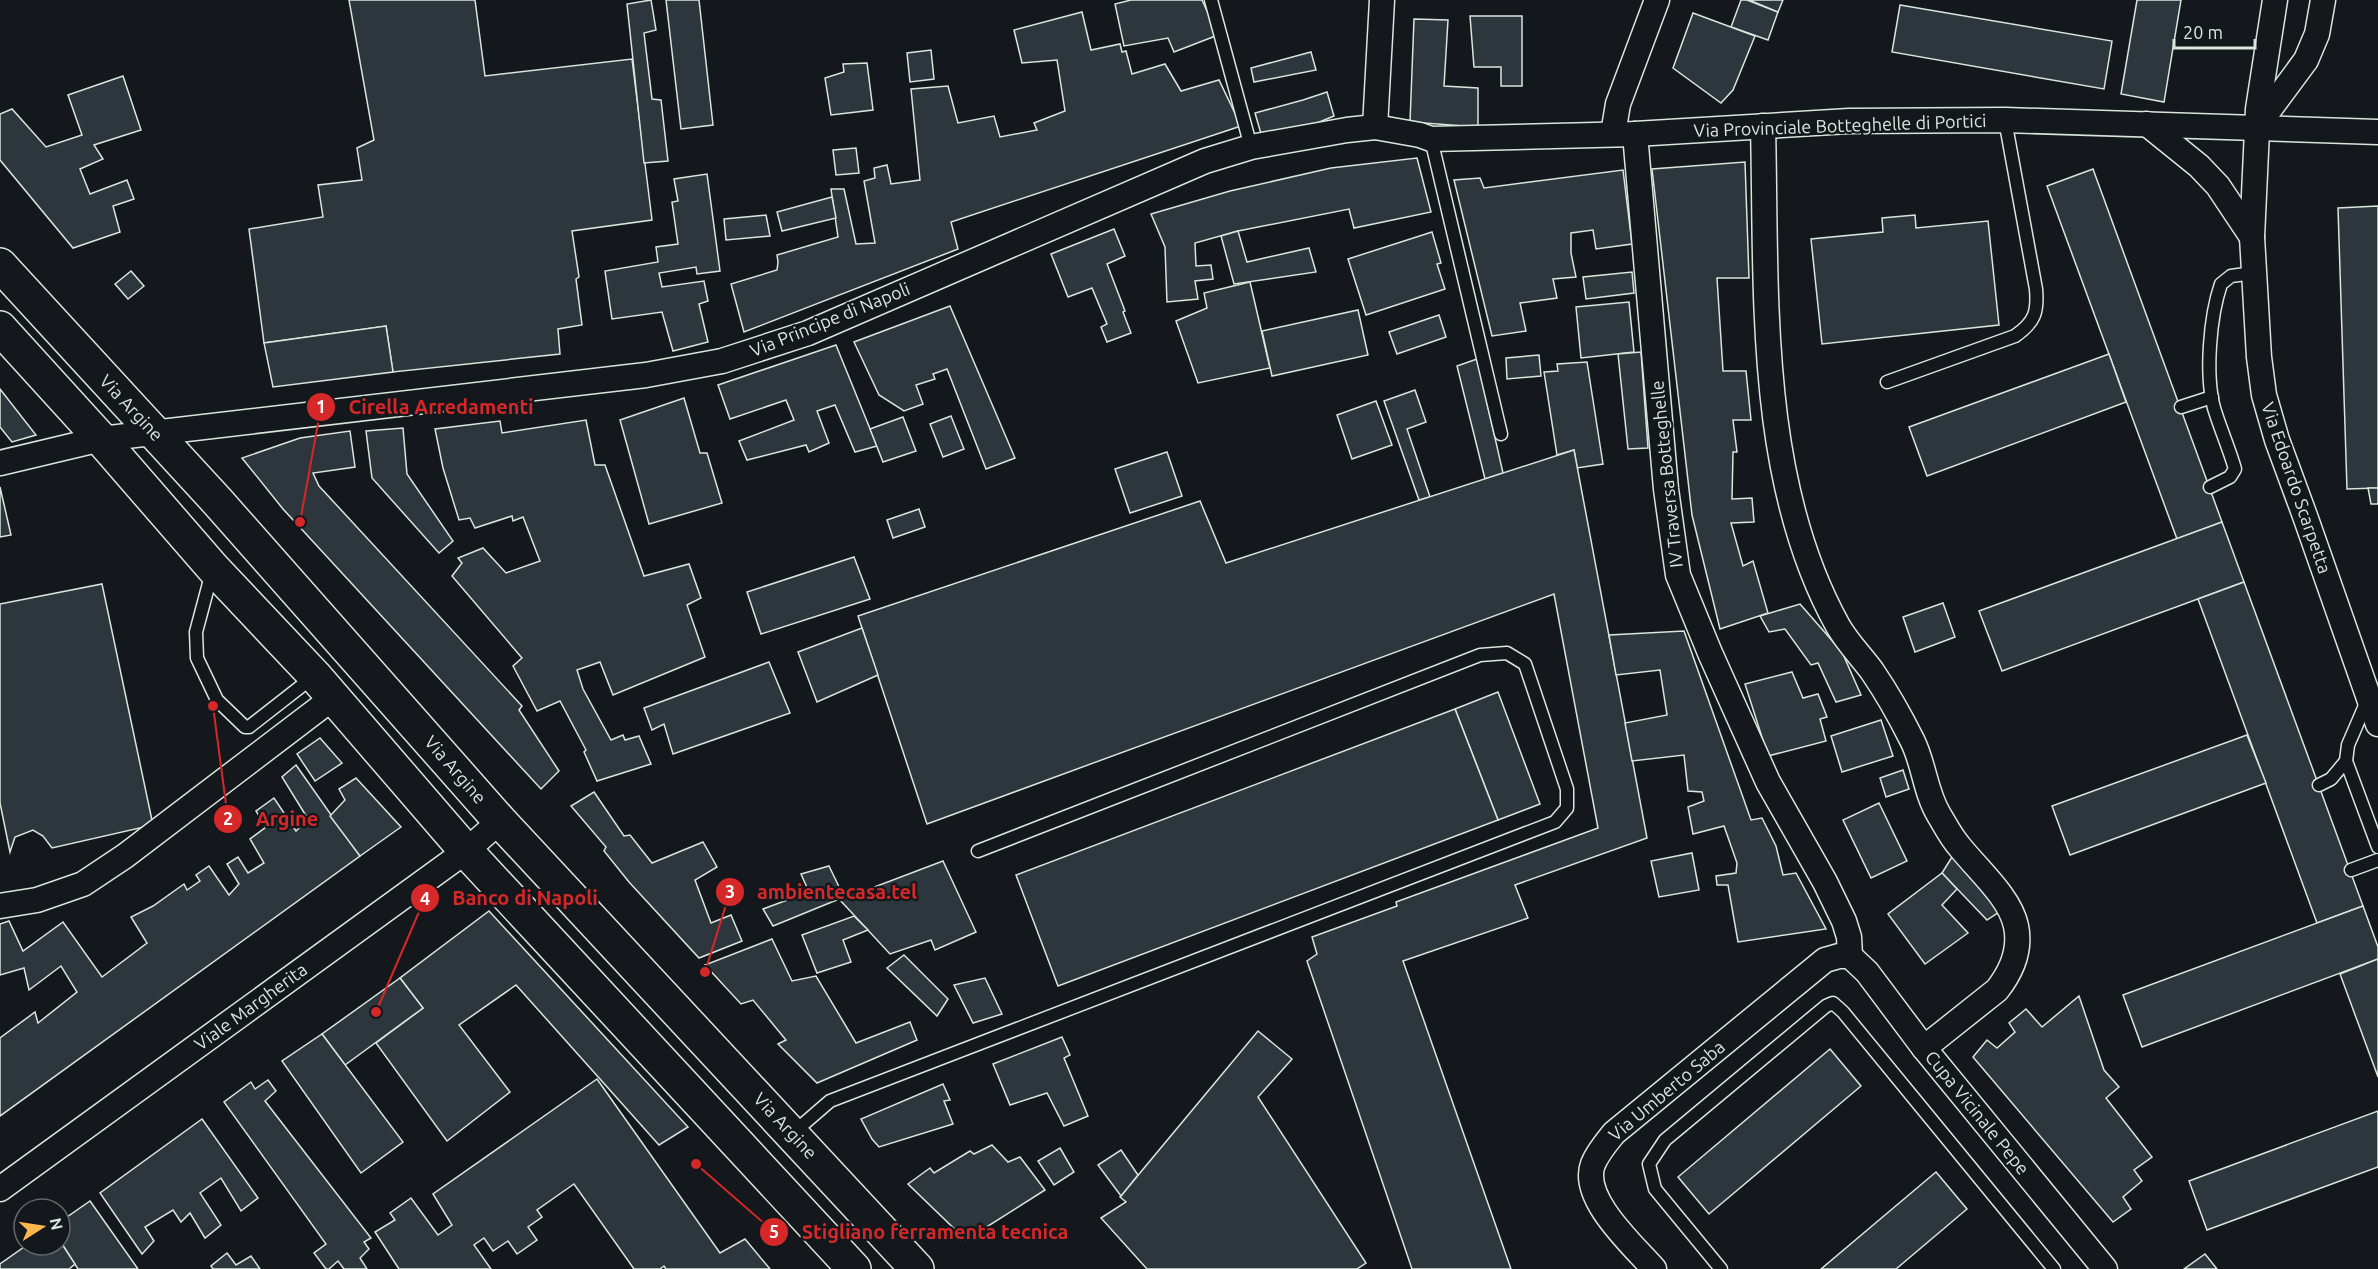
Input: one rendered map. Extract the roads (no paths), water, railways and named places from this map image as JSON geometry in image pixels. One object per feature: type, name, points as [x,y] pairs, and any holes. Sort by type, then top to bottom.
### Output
[{"type":"street","points":[[1375,127],[1382,0]]},
{"type":"street","name":"IV Traversa Botteghelle","points":[[1657,0],[1618,105],[1624,134],[1678,575],[1768,782],[1825,882],[1844,921],[1849,937],[1850,956]]},
{"type":"street","name":"Via Edoardo Scarpetta","points":[[2275,0],[2256,127],[2252,237],[2264,395],[2277,440],[2306,516],[2378,724]]},
{"type":"street","points":[[2256,127],[2306,60],[2317,34],[2323,0]]},
{"type":"street","name":"Via Provinciale Botteghelle di Portici","points":[[1375,127],[1431,139],[1624,134],[1850,121],[2005,120],[2378,132]]},
{"type":"street","points":[[2147,124],[2199,166],[2218,186],[2252,237]]},
{"type":"street","points":[[1763,126],[1769,356],[1791,506],[1810,565],[1839,627],[1872,672],[1914,743],[1936,810],[1957,844],[2009,908],[2016,927],[2017,948],[2013,965],[2006,979],[1991,995],[1924,1048]]},
{"type":"street","name":"Via Principe di Napoli","points":[[153,432],[646,375],[722,361],[808,333],[1205,160],[1251,147],[1375,127]]},
{"type":"street","name":"Via Argine","points":[[0,265],[218,502],[500,821],[917,1269]]},
{"type":"street","points":[[0,328],[101,439],[213,568],[324,687],[466,850],[845,1265]]},
{"type":"street","points":[[0,463],[101,439],[153,432]]},
{"type":"street","points":[[0,906],[37,900],[83,884],[125,856],[324,687]]},
{"type":"street","name":"Viale Margherita","points":[[0,1189],[466,850],[500,821]]},
{"type":"street","name":"Cupa Vicinale Pepe","points":[[1850,956],[1867,972],[1924,1048],[2104,1269]]},
{"type":"street","name":"Via Umberto Saba","points":[[1654,1269],[1601,1208],[1594,1194],[1591,1178],[1592,1166],[1599,1152],[1614,1133],[1825,960],[1850,956]]},
{"type":"lane","points":[[1211,0],[1251,147]]},
{"type":"lane","points":[[1887,382],[2015,336],[2027,327],[2034,317],[2037,305],[2036,289],[2005,120]]},
{"type":"lane","points":[[1431,139],[1501,434]]},
{"type":"lane","points":[[2210,487],[2230,477],[2235,469],[2212,398],[2210,339],[2221,284],[2232,276],[2253,273]]},
{"type":"lane","points":[[2181,407],[2212,398]]},
{"type":"lane","points":[[213,568],[196,632],[197,658],[217,700],[245,727],[249,727],[324,687]]},
{"type":"lane","points":[[792,1134],[830,1101],[1555,822],[1567,808],[1568,789],[1525,664],[1507,653],[1480,655],[978,851]]},
{"type":"lane","points":[[2369,697],[2348,745],[2346,761],[2378,847]]},
{"type":"lane","points":[[2319,785],[2331,779],[2346,761]]},
{"type":"lane","points":[[2350,870],[2378,860]]},
{"type":"lane","name":"Via Umberto Saba","points":[[1721,1269],[1655,1190],[1649,1164],[1665,1140],[1826,1006],[1834,1004],[1843,1012],[2054,1269]]},
{"type":"place","name":"Cirella Arredamenti","points":[[300,522]]},
{"type":"place","name":"Argine","points":[[213,706]]},
{"type":"place","name":"ambientecasa.tel","points":[[705,972]]},
{"type":"place","name":"Banco di Napoli","points":[[376,1012]]},
{"type":"place","name":"Stigliano ferramenta tecnica","points":[[696,1164]]}]
